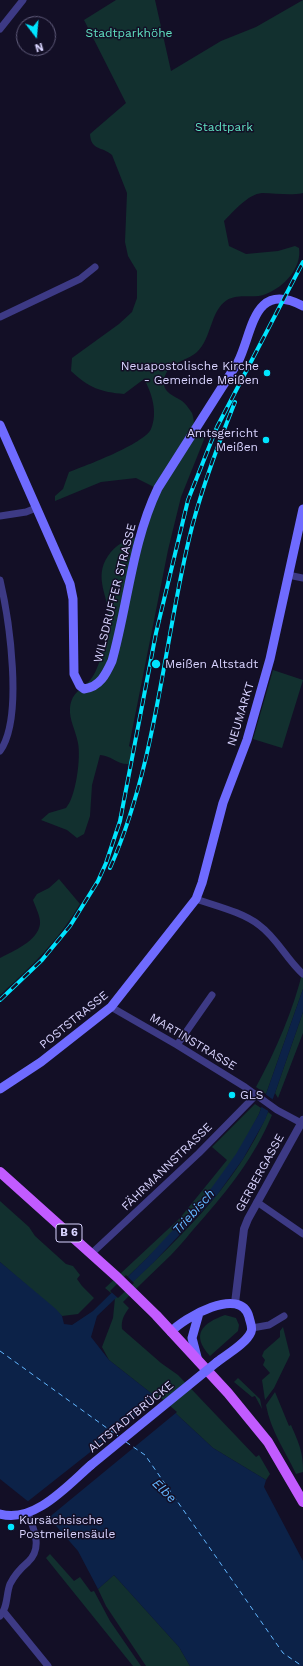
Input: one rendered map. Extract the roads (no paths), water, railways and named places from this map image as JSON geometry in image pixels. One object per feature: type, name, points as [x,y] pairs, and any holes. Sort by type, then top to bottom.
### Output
[{"type":"main road","name":"WILSDRUFFER STRASSE","points":[[0,425],[36,508],[62,562],[70,584],[73,599],[74,674],[80,686],[84,689],[90,688],[103,678],[112,661],[140,536],[148,508],[158,488],[238,362],[244,350],[250,326],[259,309],[275,300],[283,299],[303,306]]},
{"type":"main road","name":"NEUMARKT","points":[[196,899],[202,883],[222,808],[246,740],[268,667],[303,509]]},
{"type":"main road","name":"POSTSTRASSE","points":[[0,1089],[41,1062],[111,1007],[196,899]]},
{"type":"main road","name":"B 6","points":[[0,1172],[117,1277],[171,1332],[243,1410],[268,1442],[303,1502]]},
{"type":"main road","points":[[171,1332],[175,1327],[199,1313],[226,1303],[235,1303],[239,1305],[248,1314],[252,1328]]},
{"type":"main road","points":[[198,1361],[192,1338],[199,1313]]},
{"type":"main road","name":"ALTSTADTBRÜCKE","points":[[32,1512],[61,1491],[246,1339],[252,1328]]},
{"type":"main road","points":[[0,1514],[13,1516],[32,1512]]},
{"type":"street","points":[[0,29],[23,0]]},
{"type":"street","points":[[0,317],[80,279],[95,267]]},
{"type":"street","points":[[0,516],[26,512],[36,508]]},
{"type":"street","points":[[288,575],[303,578]]},
{"type":"street","points":[[0,580],[7,620],[12,669],[10,728],[0,751]]},
{"type":"street","points":[[196,899],[241,916],[259,925],[303,974]]},
{"type":"street","points":[[177,1045],[212,995]]},
{"type":"street","name":"MARTINSTRASSE","points":[[111,1007],[177,1045],[278,1110],[302,1122]]},
{"type":"street","name":"FÄHRMANNSTRASSE","points":[[92,1253],[259,1097]]},
{"type":"street","name":"GERBERGASSE","points":[[235,1303],[244,1229],[257,1202],[302,1122]]},
{"type":"street","points":[[257,1202],[303,1234]]},
{"type":"street","points":[[252,1328],[269,1325],[284,1316]]},
{"type":"street","points":[[32,1512],[37,1550],[31,1559],[12,1579],[2,1614],[48,1666]]},
{"type":"water","points":[[303,989],[303,1012],[275,1093],[265,1120],[243,1159],[217,1195],[154,1262],[97,1316],[91,1337],[109,1360],[170,1408],[213,1448],[266,1480],[264,1487],[303,1561],[303,1666],[190,1666],[179,1647],[114,1575],[98,1589],[78,1551],[50,1519],[0,1479],[0,1262],[56,1309],[62,1316],[64,1324],[72,1325],[93,1311],[148,1257],[210,1190],[236,1154],[259,1114]]},
{"type":"railway","points":[[0,1000],[42,960],[70,926],[98,881],[106,863],[120,821],[156,633],[188,500],[217,427],[303,262]]},
{"type":"railway","points":[[110,868],[126,829],[148,747],[180,580],[193,521],[209,470],[235,402]]},
{"type":"place","name":"Neuapostolische Kirche - Gemeinde Meißen","points":[[267,373]]},
{"type":"place","name":"Amtsgericht Meißen","points":[[266,440]]},
{"type":"place","name":"Meißen Altstadt","points":[[156,664]]},
{"type":"place","name":"GLS","points":[[232,1095]]},
{"type":"place","name":"Kursächsische Postmeilensäule","points":[[11,1527]]},
{"type":"park label","name":"Stadtparkhöhe","points":[[129,33]]},
{"type":"park label","name":"Stadtpark","points":[[224,127]]},
{"type":"water label","name":"Triebisch","points":[[194,1212]]},
{"type":"water label","name":"Elbe","points":[[164,1491]]}]
